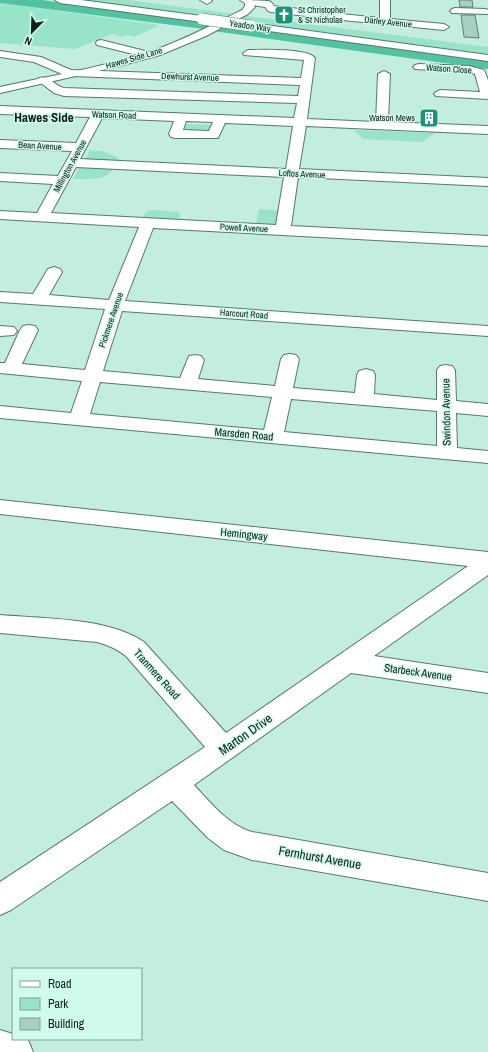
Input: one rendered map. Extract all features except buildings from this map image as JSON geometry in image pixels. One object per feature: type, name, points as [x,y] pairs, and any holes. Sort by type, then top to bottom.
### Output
[{"type":"street","name":"Yeadon Way","points":[[60,0],[488,58]]},
{"type":"street","points":[[385,0],[385,22]]},
{"type":"street","points":[[247,1],[268,4],[271,9],[316,14]]},
{"type":"street","name":"Hawes Side Lane","points":[[0,90],[149,55],[168,48],[239,15],[250,7],[247,1]]},
{"type":"street","points":[[205,3],[214,10]]},
{"type":"street","points":[[455,11],[486,6],[488,22]]},
{"type":"street","name":"Darley Avenue","points":[[332,16],[444,27]]},
{"type":"street","points":[[101,43],[149,55]]},
{"type":"street","points":[[248,53],[308,56],[310,58],[305,82],[283,230]]},
{"type":"street","points":[[0,54],[37,59],[72,74]]},
{"type":"street","name":"Watson Close","points":[[419,67],[475,70],[480,72],[487,94],[484,96],[440,94]]},
{"type":"street","name":"Dewhurst Avenue","points":[[72,74],[305,82]]},
{"type":"street","points":[[382,125],[384,74]]},
{"type":"street","points":[[43,80],[58,91],[64,92],[303,100]]},
{"type":"street","name":"Watson Road","points":[[0,110],[181,118],[218,122],[300,122],[382,125],[488,132]]},
{"type":"street","name":"Millington Avenue","points":[[42,217],[98,114]]},
{"type":"street","points":[[181,118],[175,134],[214,136],[218,122]]},
{"type":"street","points":[[348,124],[363,139]]},
{"type":"street","points":[[423,142],[443,128]]},
{"type":"street","name":"Bean Avenue","points":[[0,144],[79,148]]},
{"type":"street","points":[[79,148],[99,150],[119,158],[111,173],[99,177]]},
{"type":"street","name":"Loftos Avenue","points":[[71,163],[488,182]]},
{"type":"street","points":[[0,177],[80,179]]},
{"type":"street","points":[[184,224],[188,210]]},
{"type":"street","name":"Powell Avenue","points":[[0,215],[42,217],[141,217],[184,224],[488,241]]},
{"type":"street","name":"Pickmere Avenue","points":[[79,419],[141,217]]},
{"type":"street","points":[[38,300],[54,272]]},
{"type":"street","name":"Harcourt Road","points":[[0,298],[488,331]]},
{"type":"street","points":[[29,330],[5,368],[488,410]]},
{"type":"street","points":[[273,436],[290,359]]},
{"type":"street","points":[[188,385],[195,360]]},
{"type":"street","name":"Swindon Avenue","points":[[446,370],[447,453]]},
{"type":"street","points":[[364,400],[366,375]]},
{"type":"street","name":"Marsden Road","points":[[0,412],[273,436],[488,458]]},
{"type":"street","name":"Hemingway","points":[[0,507],[488,562]]},
{"type":"street","name":"Marton Drive","points":[[1,898],[174,784],[488,562]]},
{"type":"street","name":"Tranmere Road","points":[[0,624],[97,633],[111,635],[123,640],[135,649],[224,749]]},
{"type":"street","name":"Starbeck Avenue","points":[[347,662],[488,683]]},
{"type":"street","name":"Fernhurst Avenue","points":[[174,784],[218,829],[234,840],[252,846],[488,887]]},
{"type":"street","points":[[0,1047],[16,1052]]},
{"type":"green space","points":[[0,0],[42,0],[216,23],[204,29],[0,3]]},
{"type":"green space","points":[[73,0],[129,0],[234,14],[221,20]]},
{"type":"green space","points":[[0,3],[160,25],[134,37],[127,35],[123,37],[112,34],[75,49],[0,43]]},
{"type":"green space","points":[[247,16],[488,47],[488,56],[234,21]]},
{"type":"green space","points":[[226,25],[488,60],[488,69],[213,31]]},
{"type":"green space","points":[[179,124],[218,125],[214,135],[175,134]]},
{"type":"green space","points":[[354,130],[435,133],[423,142],[363,139]]},
{"type":"green space","points":[[90,150],[102,151],[119,158],[117,162],[85,160]]},
{"type":"green space","points":[[80,167],[113,169],[106,176],[89,179],[73,179]]},
{"type":"green space","points":[[259,209],[282,211],[280,225],[256,224]]},
{"type":"green space","points":[[154,210],[179,212],[181,220],[142,218],[147,211]]},
{"type":"place","name":"St Christopher & St Nicholas","points":[[284,15]]},
{"type":"place","name":"Watson Mews","points":[[429,118]]},
{"type":"district","name":"Hawes Side","points":[[44,117]]}]
